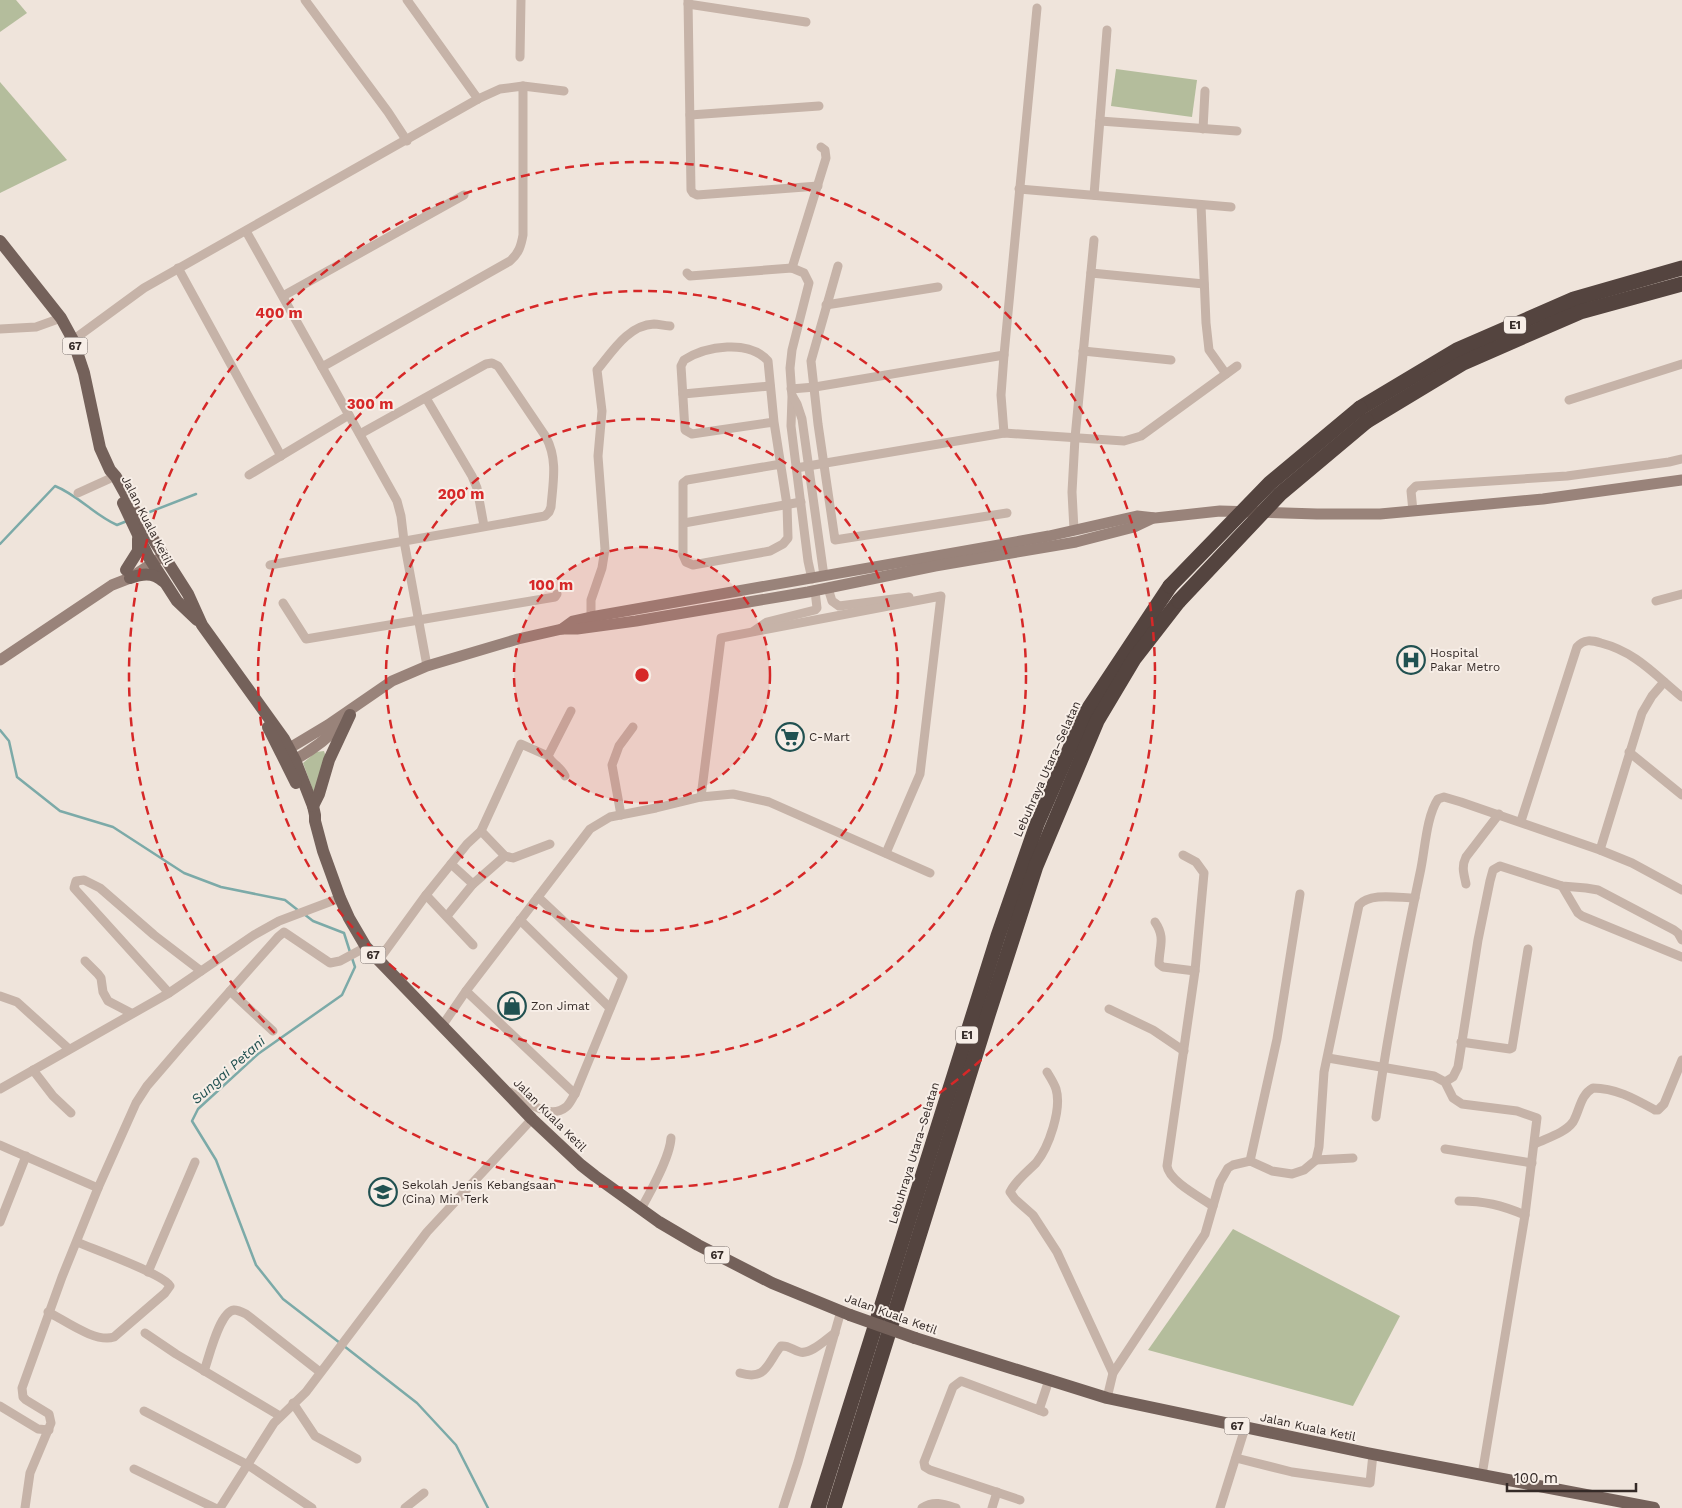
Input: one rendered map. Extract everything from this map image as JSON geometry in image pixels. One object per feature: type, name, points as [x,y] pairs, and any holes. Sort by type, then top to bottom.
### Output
[{"type":"highway","name":"Lebuhraya Utara–Selatan","points":[[818,1508],[998,936],[1037,824],[1085,714],[1170,586],[1270,483],[1457,350],[1565,303],[1682,268]]},
{"type":"highway","name":"Lebuhraya Utara–Selatan","points":[[834,1508],[1036,866],[1097,721],[1134,659],[1179,601],[1280,494],[1364,415],[1463,363],[1580,312],[1682,284]]},
{"type":"main road","name":"Jalan Kuala Ketil","points":[[0,241],[60,318],[73,340],[84,373],[100,448],[110,475],[116,477],[150,559],[177,601],[202,625],[258,702],[288,756],[313,806],[324,856],[361,951],[378,961],[532,1119],[581,1165],[641,1209],[698,1245],[772,1283],[845,1313],[915,1338],[1107,1398],[1373,1454],[1654,1508]]},
{"type":"main road","points":[[562,629],[573,621],[812,579],[1074,530],[1137,516],[1155,518],[1220,511],[1347,514],[1413,511],[1543,499],[1682,480]]},
{"type":"main road","points":[[288,756],[328,725],[392,681],[427,666],[518,639],[562,629],[577,629],[636,621],[815,591],[935,566],[1076,542],[1134,527],[1155,518]]},
{"type":"main road","name":"Jalan Kuala Ketil","points":[[137,528],[161,552],[188,594],[202,625]]},
{"type":"main road","points":[[128,574],[138,552],[137,528]]},
{"type":"main road","points":[[0,660],[161,552]]},
{"type":"main road","points":[[128,574],[156,575],[164,582]]},
{"type":"main road","points":[[824,576],[828,588]]},
{"type":"main road","points":[[812,579],[815,591]]},
{"type":"main road","points":[[288,756],[314,748],[334,733],[363,701]]},
{"type":"main road","points":[[313,806],[329,760],[350,715]]},
{"type":"main road","name":"Jalan Kuala Ketil","points":[[288,756],[310,817],[315,821]]},
{"type":"street","points":[[305,0],[388,112],[406,141]]},
{"type":"street","points":[[407,0],[478,99]]},
{"type":"street","points":[[520,57],[521,0]]},
{"type":"street","points":[[806,22],[688,2],[691,190],[697,195],[818,186]]},
{"type":"street","points":[[1004,434],[1001,395],[1004,356],[1037,8]]},
{"type":"street","points":[[1094,196],[1107,30]]},
{"type":"street","points":[[322,367],[510,261],[517,254],[522,245],[523,235],[523,86]]},
{"type":"street","points":[[73,340],[144,288],[478,99],[500,89],[523,86],[564,91]]},
{"type":"street","points":[[1203,129],[1205,91]]},
{"type":"street","points":[[690,115],[819,106]]},
{"type":"street","points":[[1100,121],[1237,132]]},
{"type":"street","points":[[792,268],[826,158],[825,150],[821,147]]},
{"type":"street","points":[[1019,189],[1231,207]]},
{"type":"street","points":[[283,296],[464,195]]},
{"type":"street","points":[[1201,205],[1209,350],[1226,374]]},
{"type":"street","points":[[246,231],[397,501],[427,666]]},
{"type":"street","points":[[1074,530],[1072,492],[1075,438],[1094,240]]},
{"type":"street","points":[[838,266],[811,361],[835,540],[1007,513]]},
{"type":"street","points":[[178,268],[281,456]]},
{"type":"street","points":[[686,272],[690,276],[792,268],[804,273],[809,283],[792,350],[791,426],[812,579]]},
{"type":"street","points":[[1091,273],[1204,284]]},
{"type":"street","points":[[826,305],[938,287]]},
{"type":"street","points":[[0,329],[36,327],[60,318]]},
{"type":"street","points":[[591,618],[591,600],[602,568],[605,549],[598,456],[602,411],[597,370],[619,342],[632,332],[653,324],[670,326]]},
{"type":"street","points":[[774,422],[690,434],[684,427],[681,366],[684,360],[707,351],[734,346],[748,348],[762,354],[768,361],[774,422],[781,464],[787,505],[788,538],[783,544],[770,550],[693,565],[686,562],[682,555],[684,523],[683,483],[686,480],[781,464]]},
{"type":"street","points":[[1084,351],[1171,360]]},
{"type":"street","points":[[792,393],[815,387],[1004,356]]},
{"type":"street","points":[[270,565],[545,516],[551,507],[555,461],[552,448],[498,366],[492,363],[486,364],[360,434]]},
{"type":"street","points":[[1569,400],[1682,364]]},
{"type":"street","points":[[796,468],[1004,434],[1124,441],[1141,436],[1237,366]]},
{"type":"street","points":[[683,394],[770,386]]},
{"type":"street","points":[[792,393],[802,419],[824,576]]},
{"type":"street","points":[[426,398],[472,476],[477,488],[484,526]]},
{"type":"street","points":[[249,474],[349,415]]},
{"type":"street","points":[[1413,511],[1410,491],[1416,486],[1556,476],[1682,459]]},
{"type":"street","points":[[78,493],[110,475]]},
{"type":"street","points":[[684,523],[801,502]]},
{"type":"street","points":[[828,588],[832,602],[839,606],[910,597],[923,600]]},
{"type":"street","points":[[752,632],[767,622],[814,610],[817,608],[815,591]]},
{"type":"street","points":[[283,603],[305,639],[555,597],[557,594]]},
{"type":"street","points":[[1656,601],[1682,594]]},
{"type":"street","points":[[701,797],[721,638],[941,596],[920,774],[886,853]]},
{"type":"street","points":[[1521,821],[1577,647],[1581,642],[1588,640],[1620,648],[1641,661],[1664,682],[1681,693]]},
{"type":"street","points":[[1600,850],[1629,752],[1646,705],[1664,682]]},
{"type":"street","points":[[548,756],[571,711]]},
{"type":"street","points":[[621,815],[612,765],[619,746],[633,727]]},
{"type":"street","points":[[378,961],[426,895],[467,844],[481,831],[521,744],[548,756],[565,776]]},
{"type":"street","points":[[1629,752],[1682,795]]},
{"type":"street","points":[[442,1026],[466,991],[590,829],[610,817],[701,797],[733,794],[769,802],[930,873]]},
{"type":"street","points":[[1376,1118],[1382,1067],[1430,821],[1438,798],[1444,797],[1521,821],[1600,850],[1632,863],[1682,890]]},
{"type":"street","points":[[1466,884],[1462,864],[1499,814]]},
{"type":"street","points":[[481,831],[505,856],[514,858],[550,844]]},
{"type":"street","points":[[1184,855],[1196,862],[1204,873],[1195,971],[1167,1170],[1175,1180],[1213,1206]]},
{"type":"street","points":[[447,916],[473,884],[505,856]]},
{"type":"street","points":[[451,864],[473,884]]},
{"type":"street","points":[[1446,1082],[1456,1072],[1478,940],[1493,870],[1500,866],[1562,886],[1598,890],[1674,930],[1682,940]]},
{"type":"street","points":[[169,993],[74,888],[76,881],[84,880],[100,888],[154,935],[202,971]]},
{"type":"street","points":[[1562,886],[1578,913],[1582,916],[1682,958]]},
{"type":"street","points":[[1250,1161],[1277,1039],[1300,894]]},
{"type":"street","points":[[426,895],[474,944]]},
{"type":"street","points":[[502,1087],[540,1109],[549,1112],[565,1108],[575,1094],[623,977],[538,897]]},
{"type":"street","points":[[1107,1398],[1113,1373],[1205,1234],[1220,1182],[1228,1168],[1250,1161],[1272,1171],[1292,1174],[1304,1170],[1316,1160],[1322,1086],[1359,905],[1362,901],[1377,897],[1415,898]]},
{"type":"street","points":[[0,1089],[169,993],[254,935],[282,920],[340,898]]},
{"type":"street","points":[[282,920],[284,932],[330,964],[340,962],[361,951]]},
{"type":"street","points":[[520,920],[610,1008]]},
{"type":"street","points":[[1155,922],[1162,932],[1159,964],[1163,967],[1195,971]]},
{"type":"street","points":[[25,1508],[30,1473],[51,1423],[49,1414],[26,1400],[22,1388],[48,1312],[98,1188],[136,1103],[148,1086],[230,991],[284,932]]},
{"type":"street","points":[[1461,1042],[1510,1050],[1512,1048],[1528,949]]},
{"type":"street","points":[[84,961],[101,978],[103,992],[108,1001],[131,1013]]},
{"type":"street","points":[[230,991],[273,1031]]},
{"type":"street","points":[[466,991],[575,1094]]},
{"type":"street","points":[[0,996],[17,1002],[69,1049]]},
{"type":"street","points":[[1109,1009],[1153,1030],[1184,1051]]},
{"type":"street","points":[[1328,1058],[1434,1076],[1446,1082],[1453,1098],[1462,1104],[1517,1111],[1537,1118],[1525,1215],[1482,1475]]},
{"type":"street","points":[[1535,1144],[1568,1127],[1584,1094],[1593,1088],[1618,1092],[1654,1110],[1658,1110],[1664,1104],[1682,1060]]},
{"type":"street","points":[[33,1070],[53,1096],[71,1113]]},
{"type":"street","points":[[1047,1072],[1056,1090],[1058,1107],[1053,1126],[1037,1161],[1013,1186],[1010,1192],[1033,1215],[1057,1252],[1113,1373]]},
{"type":"street","points":[[220,1508],[280,1416],[302,1396],[427,1232],[532,1119]]},
{"type":"street","points":[[641,1209],[663,1164],[671,1145],[671,1138]]},
{"type":"street","points":[[0,1145],[98,1188]]},
{"type":"street","points":[[1444,1150],[1532,1163]]},
{"type":"street","points":[[0,1222],[26,1156]]},
{"type":"street","points":[[1316,1160],[1353,1158]]},
{"type":"street","points":[[148,1272],[195,1162]]},
{"type":"street","points":[[1459,1201],[1478,1201],[1496,1204],[1525,1215]]},
{"type":"street","points":[[48,1312],[95,1337],[108,1339],[114,1337],[168,1289],[170,1284],[148,1272],[77,1242]]},
{"type":"street","points":[[204,1371],[219,1326],[231,1311],[236,1310],[246,1314],[320,1372]]},
{"type":"street","points":[[783,1508],[798,1462],[834,1333],[845,1313]]},
{"type":"street","points":[[145,1333],[280,1416]]},
{"type":"street","points":[[740,1373],[749,1376],[762,1373],[781,1346],[789,1347],[799,1352],[808,1352],[834,1333]]},
{"type":"street","points":[[1020,1500],[930,1470],[925,1467],[924,1462],[953,1387],[958,1382],[964,1381],[1041,1411],[1049,1380]]},
{"type":"street","points":[[293,1403],[317,1438],[357,1459]]},
{"type":"street","points":[[0,1406],[38,1429],[49,1430]]},
{"type":"street","points":[[144,1410],[248,1465],[312,1508]]},
{"type":"street","points":[[1220,1508],[1245,1428]]},
{"type":"street","points":[[1236,1458],[1292,1472],[1370,1483],[1373,1454]]},
{"type":"street","points":[[134,1469],[215,1508]]},
{"type":"street","points":[[405,1508],[424,1492]]},
{"type":"street","points":[[992,1508],[997,1492]]},
{"type":"street","points":[[922,1508],[934,1503],[956,1508]]},
{"type":"green space","points":[[0,0],[16,0],[27,13],[0,32]]},
{"type":"green space","points":[[1116,69],[1197,80],[1192,117],[1111,106]]},
{"type":"green space","points":[[0,82],[67,160],[0,193]]},
{"type":"green space","points":[[324,751],[326,757],[314,793],[303,763],[316,752]]},
{"type":"green space","points":[[1233,1229],[1400,1316],[1353,1406],[1148,1350]]},
{"type":"waterway","points":[[0,544],[55,486],[71,494],[117,525],[127,521]]},
{"type":"waterway","points":[[142,515],[196,494]]},
{"type":"waterway","name":"Sungai Petani","points":[[0,730],[9,741],[17,777],[60,811],[113,827],[184,873],[221,887],[285,900],[299,911]]},
{"type":"waterway","name":"Sungai Petani","points":[[304,914],[313,921],[344,933],[350,952]]},
{"type":"waterway","name":"Sungai Petani","points":[[340,1343],[283,1299],[256,1265],[216,1160],[192,1121],[198,1109],[258,1054],[342,995],[355,967],[352,958]]},
{"type":"waterway","name":"Sungai Petani","points":[[344,1346],[417,1403],[456,1445],[488,1508]]},
{"type":"place","name":"Hospital Pakar Metro","points":[[1411,660]]},
{"type":"place","name":"C-Mart","points":[[790,737]]},
{"type":"place","name":"Zon Jimat","points":[[512,1006]]},
{"type":"place","name":"Sekolah Jenis Kebangsaan (Cina) Min Terk","points":[[383,1192]]}]
